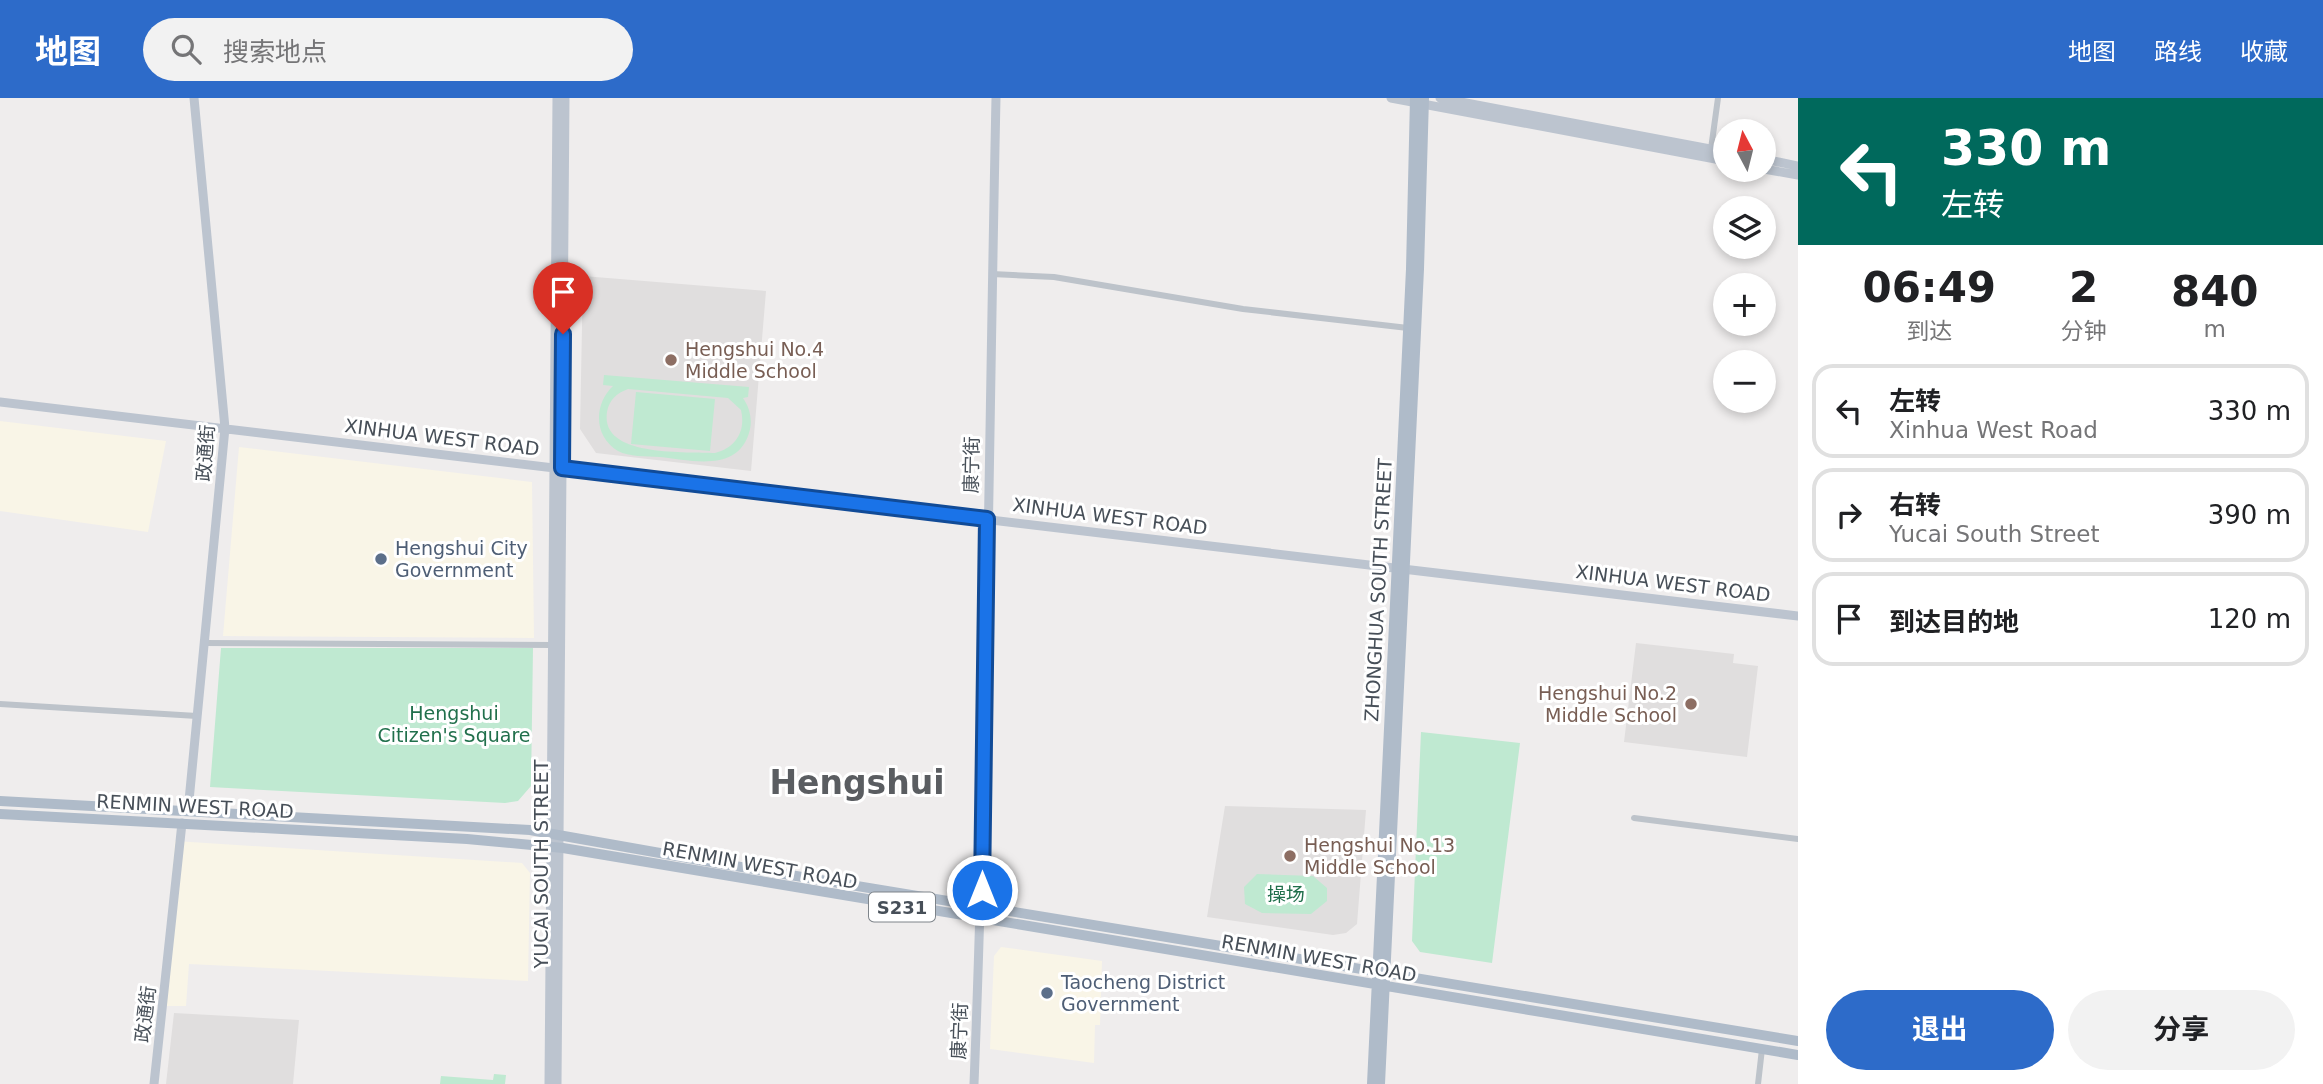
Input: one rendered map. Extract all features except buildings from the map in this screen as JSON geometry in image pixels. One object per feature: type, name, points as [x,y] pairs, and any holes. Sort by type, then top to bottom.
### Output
[{"type":"main road","name":"ZHONGHUA SOUTH STREET","points":[[1401,568],[1408,328],[1419,101]]},
{"type":"main road","name":"ZHONGHUA SOUTH STREET","points":[[1371,1084],[1382,972],[1419,101]]},
{"type":"main road","name":"RENMIN WEST ROAD","points":[[0,801],[554,833],[1798,1041]]},
{"type":"main road","name":"RENMIN WEST ROAD","points":[[0,814],[554,847],[1798,1055]]},
{"type":"main road","name":"ZHONGHUA SOUTH STREET","points":[[1380,1084],[1381,986]]},
{"type":"street","name":"政通街","points":[[188,811],[225,428],[194,98]]},
{"type":"street","name":"YUCAI SOUTH STREET","points":[[557,98],[554,833],[557,1084]]},
{"type":"street","name":"YUCAI SOUTH STREET","points":[[554,833],[552,645],[565,98]]},
{"type":"street","name":"康宁街","points":[[974,1084],[981,920],[996,98]]},
{"type":"street","points":[[1391,98],[1419,101],[1713,158]]},
{"type":"street","points":[[1440,98],[1711,149],[1717,98]]},
{"type":"street","points":[[1776,161],[1798,166]]},
{"type":"street","points":[[1776,171],[1798,175]]},
{"type":"street","points":[[992,274],[1054,277],[1243,309],[1408,328]]},
{"type":"street","name":"XINHUA WEST ROAD","points":[[0,402],[1798,616]]},
{"type":"street","points":[[204,643],[552,645]]},
{"type":"street","points":[[0,704],[197,716]]},
{"type":"street","points":[[1634,818],[1798,839]]},
{"type":"street","name":"政通街","points":[[154,1084],[182,823]]},
{"type":"street","name":"YUCAI SOUTH STREET","points":[[548,1084],[554,847]]},
{"type":"street","points":[[1758,1084],[1762,1049]]},
{"type":"shaded area","name":"Hengshui No.4 Middle School","points":[[583,276],[766,291],[751,471],[596,453],[580,429]]},
{"type":"shaded area","points":[[0,421],[166,441],[148,532],[0,511]]},
{"type":"shaded area","name":"Hengshui City Government","points":[[239,447],[532,482],[534,638],[223,636]]},
{"type":"shaded area","name":"Hengshui No.2 Middle School","points":[[1636,643],[1734,654],[1733,663],[1758,666],[1747,757],[1624,742]]},
{"type":"shaded area","name":"Hengshui No.13 Middle School","points":[[1225,806],[1366,810],[1357,924],[1346,933],[1333,935],[1207,917]]},
{"type":"shaded area","points":[[175,841],[522,863],[530,873],[528,981],[189,964],[186,1006],[161,1006]]},
{"type":"shaded area","name":"Taocheng District Government","points":[[1001,947],[1102,961],[1100,1025],[1095,1025],[1094,1063],[990,1049],[994,956]]},
{"type":"shaded area","points":[[174,1013],[299,1020],[293,1084],[166,1084]]},
{"type":"green space","points":[[604,375],[749,387],[748,397],[743,398],[750,415],[749,433],[743,446],[734,454],[711,461],[622,453],[610,445],[600,429],[602,402],[613,386],[603,385]],"holes":[[[628,389],[728,398],[741,410],[741,432],[734,443],[715,453],[666,451],[630,445],[617,438],[608,427],[607,412],[610,404],[617,395]]]},
{"type":"green space","points":[[636,392],[715,399],[710,451],[631,444]]},
{"type":"green space","name":"Hengshui Citizen's Square","points":[[221,648],[533,648],[531,786],[518,801],[505,803],[210,787]]},
{"type":"green space","points":[[1421,732],[1520,743],[1492,963],[1420,952],[1412,941]]},
{"type":"green space","name":"操场","points":[[1257,874],[1313,876],[1327,888],[1327,901],[1311,914],[1262,913],[1245,904],[1244,887]]},
{"type":"green space","points":[[494,1074],[506,1075],[505,1084],[440,1084],[441,1076],[493,1080]]},
{"type":"place","name":"Hengshui No.4 Middle School","points":[[671,360]]},
{"type":"place","name":"Hengshui City Government","points":[[381,559]]},
{"type":"place","name":"Hengshui No.2 Middle School","points":[[1691,704]]},
{"type":"place","name":"Hengshui No.13 Middle School","points":[[1290,856]]},
{"type":"place","name":"Taocheng District Government","points":[[1047,993]]},
{"type":"district","name":"Hengshui","points":[[857,782]]},
{"type":"route","points":[[563,334],[562,468],[987,519],[982,726],[982,890]]}]
